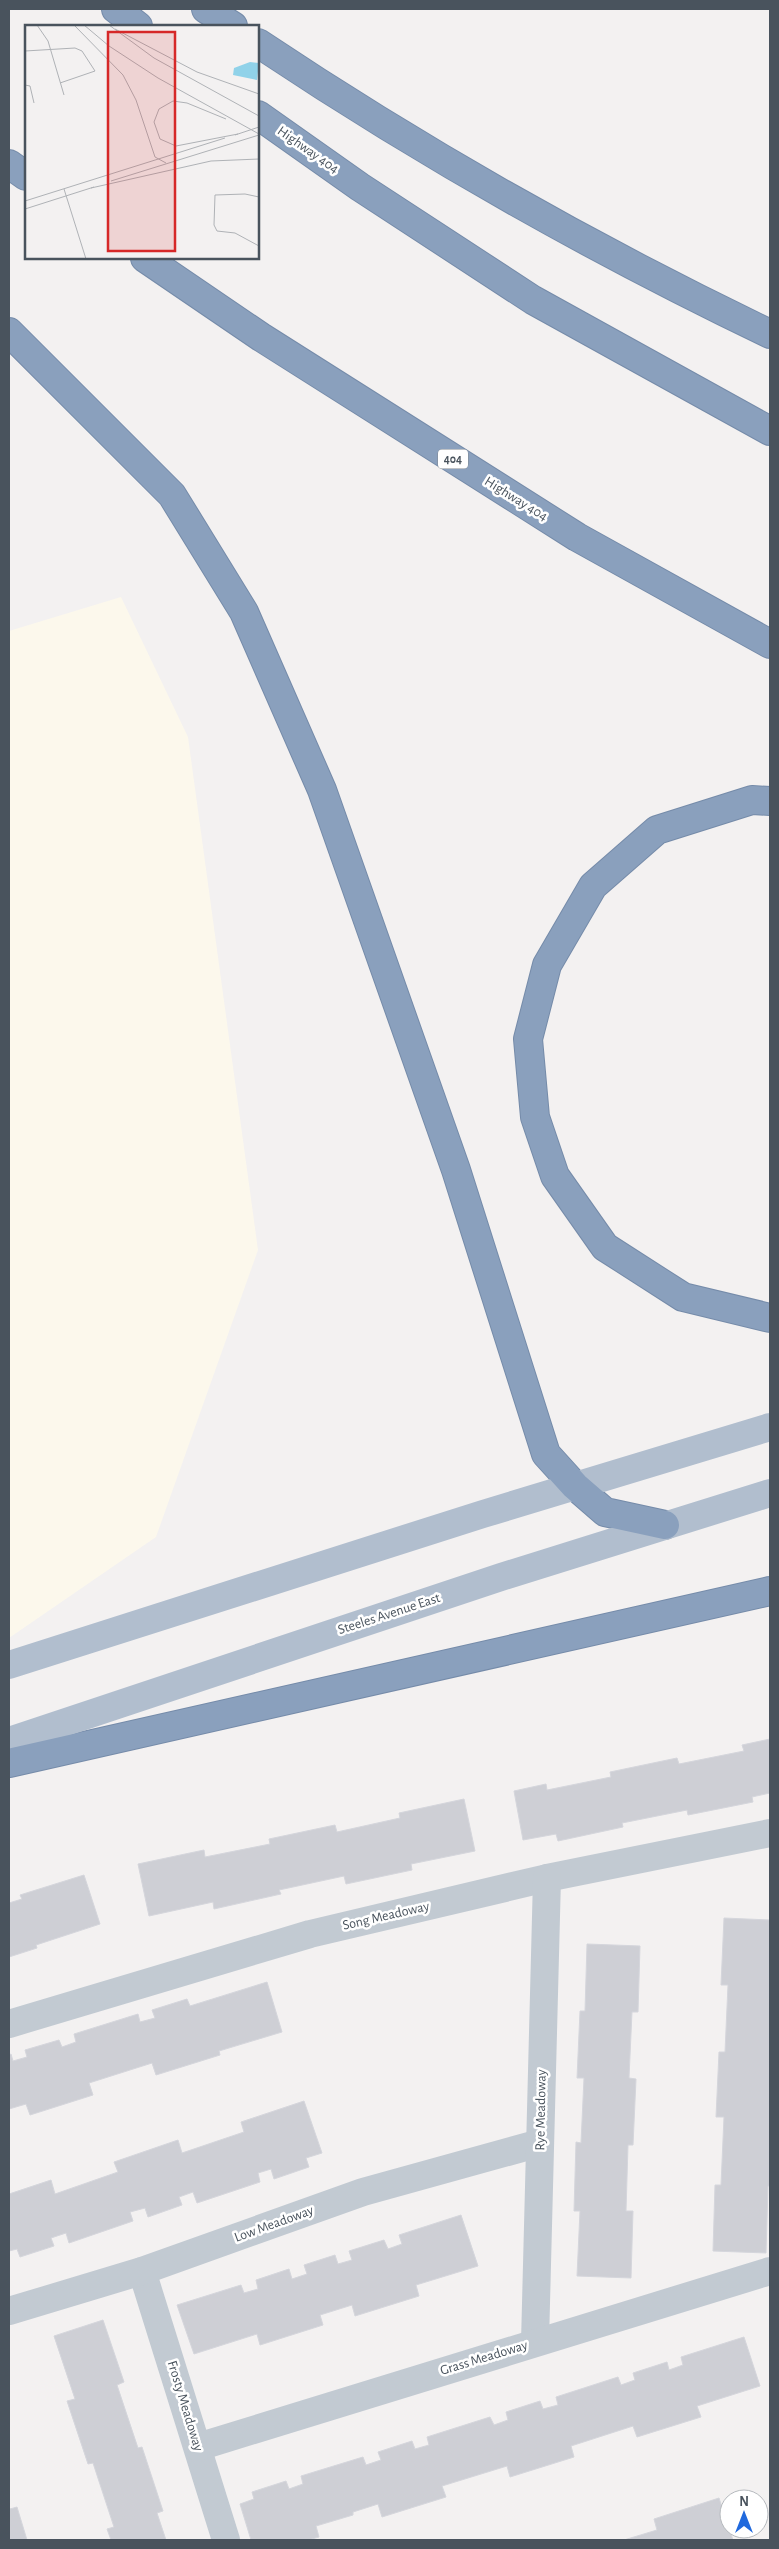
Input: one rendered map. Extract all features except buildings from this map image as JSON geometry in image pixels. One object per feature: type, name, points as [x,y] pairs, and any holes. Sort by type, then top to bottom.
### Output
[{"type":"highway","points":[[116,9],[137,25]]},
{"type":"highway","points":[[206,9],[230,25]]},
{"type":"highway","points":[[259,44],[332,93],[501,194],[676,289],[770,334]]},
{"type":"highway","name":"Highway 404","points":[[259,116],[360,187],[533,300],[770,431]]},
{"type":"highway","points":[[9,164],[25,175]]},
{"type":"highway","name":"Highway 404","points":[[146,259],[261,337],[577,537],[770,644]]},
{"type":"highway","points":[[9,332],[172,495],[244,612],[322,790],[456,1170],[546,1454],[575,1486],[605,1512],[665,1525]]},
{"type":"highway","points":[[770,800],[752,800],[657,830],[593,886],[547,965],[528,1039],[535,1117],[555,1176],[606,1247],[683,1297],[770,1318]]},
{"type":"highway","points":[[9,1763],[770,1591]]},
{"type":"main road","points":[[9,1665],[575,1486],[770,1427]]},
{"type":"main road","name":"Steeles Avenue East","points":[[9,1741],[501,1576],[770,1493]]},
{"type":"lane","name":"Song Meadoway","points":[[9,2024],[310,1934],[547,1878],[770,1833]]},
{"type":"lane","name":"Rye Meadoway","points":[[536,2342],[547,1878]]},
{"type":"lane","name":"Low Meadoway","points":[[9,2311],[142,2271],[363,2192],[540,2144]]},
{"type":"lane","name":"Grass Meadoway","points":[[198,2447],[770,2270]]},
{"type":"lane","name":"Frosty Meadoway","points":[[142,2271],[226,2540]]},
{"type":"shaded area","points":[[121,597],[188,737],[258,1250],[156,1537],[9,1638],[9,631]]}]
